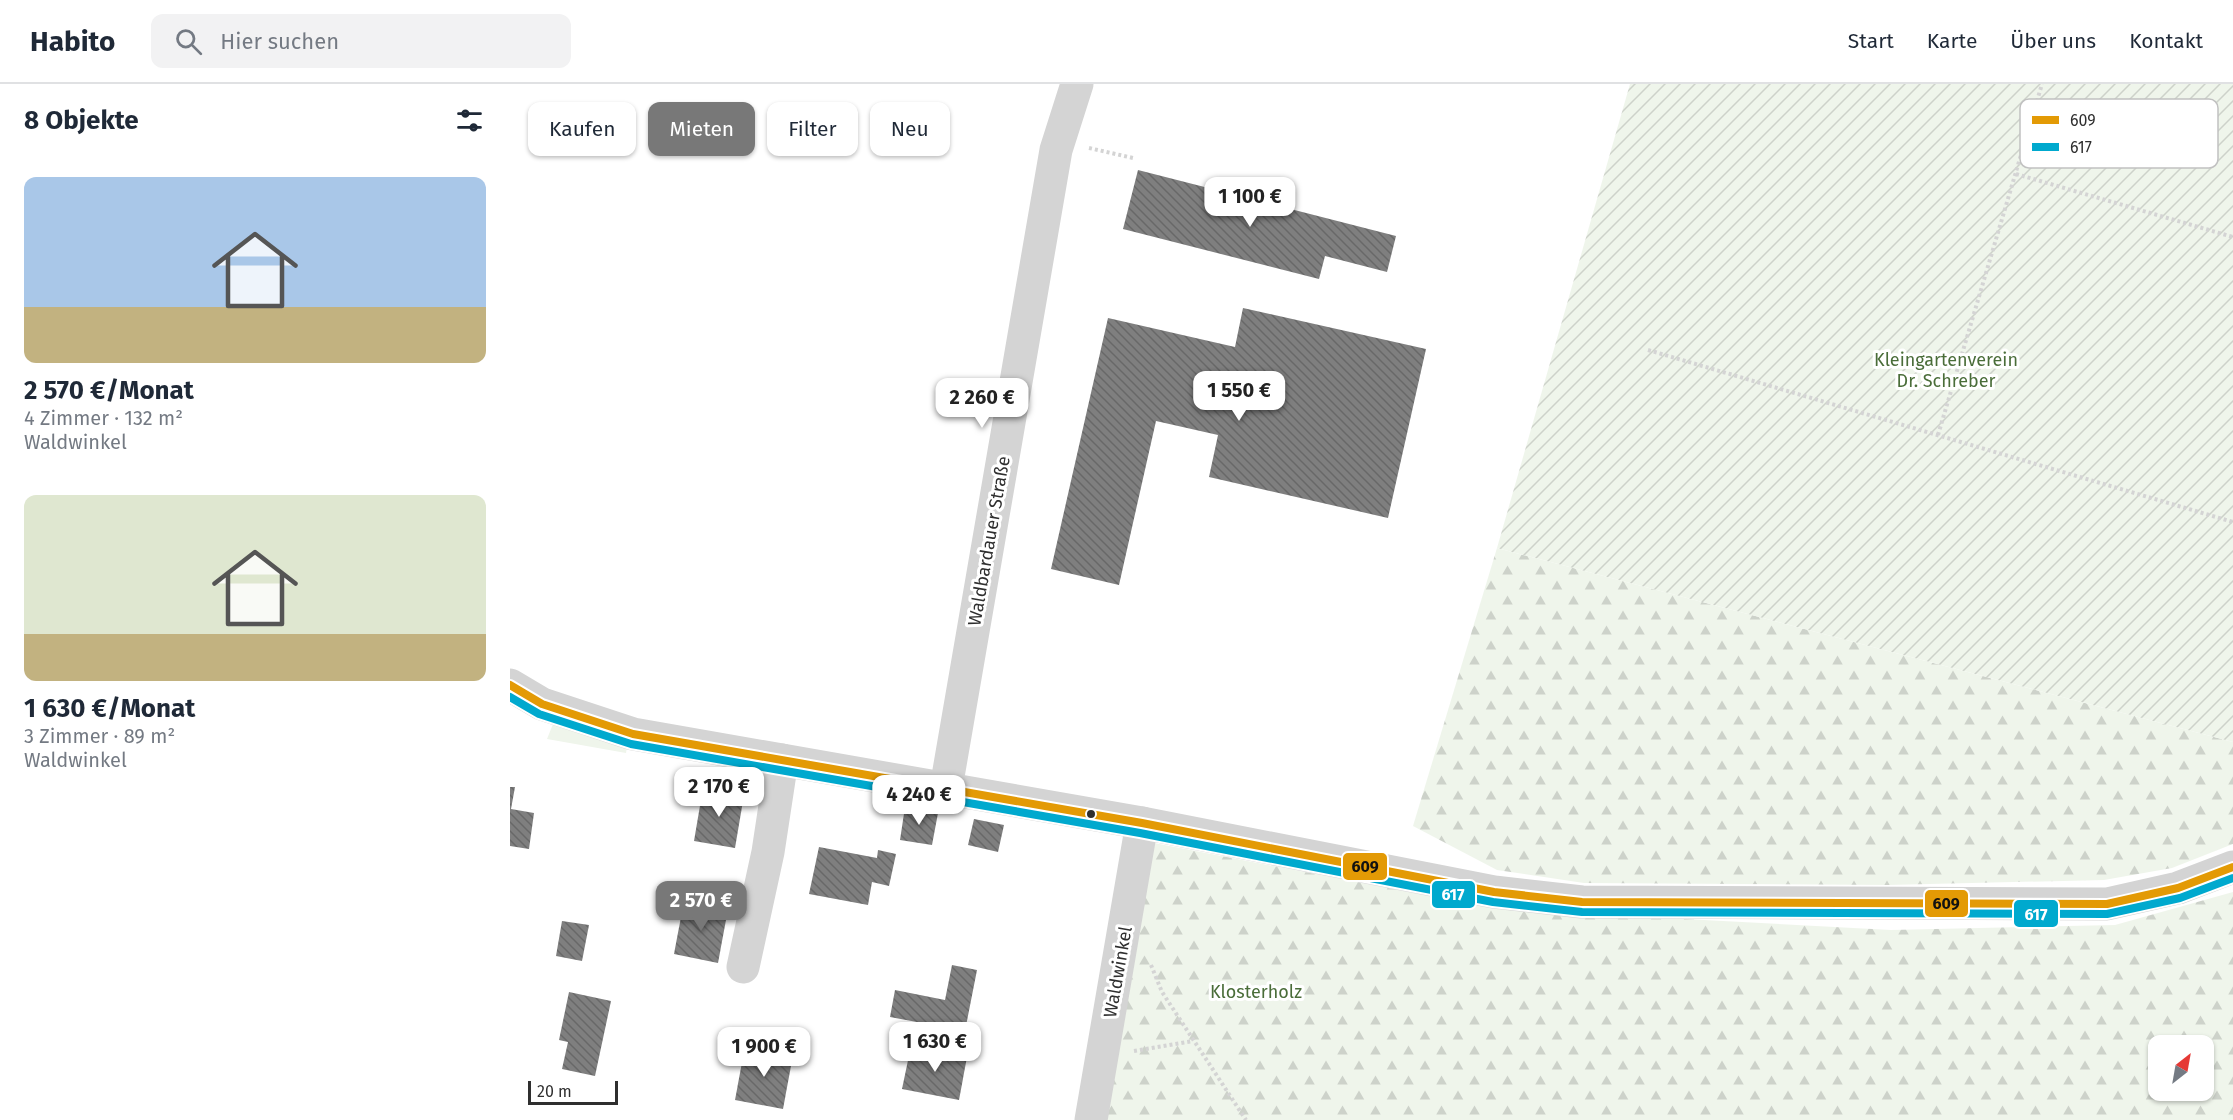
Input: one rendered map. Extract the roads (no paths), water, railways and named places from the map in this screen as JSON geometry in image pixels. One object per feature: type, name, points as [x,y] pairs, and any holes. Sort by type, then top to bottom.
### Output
[{"type":"street","name":"Waldbardauer Straße","points":[[946,788],[1059,140],[1077,84]]},
{"type":"street","points":[[510,685],[542,705],[633,734],[1142,823],[1494,892],[1582,902],[2107,904],[2178,888],[2233,867]]},
{"type":"street","points":[[743,968],[768,852],[782,760]]},
{"type":"street","name":"Waldwinkel","points":[[1091,1120],[1142,823]]},
{"type":"park label","name":"Kleingartenverein Dr. Schreber","points":[[1946,370]]},
{"type":"park label","name":"Klosterholz","points":[[1256,992]]}]
